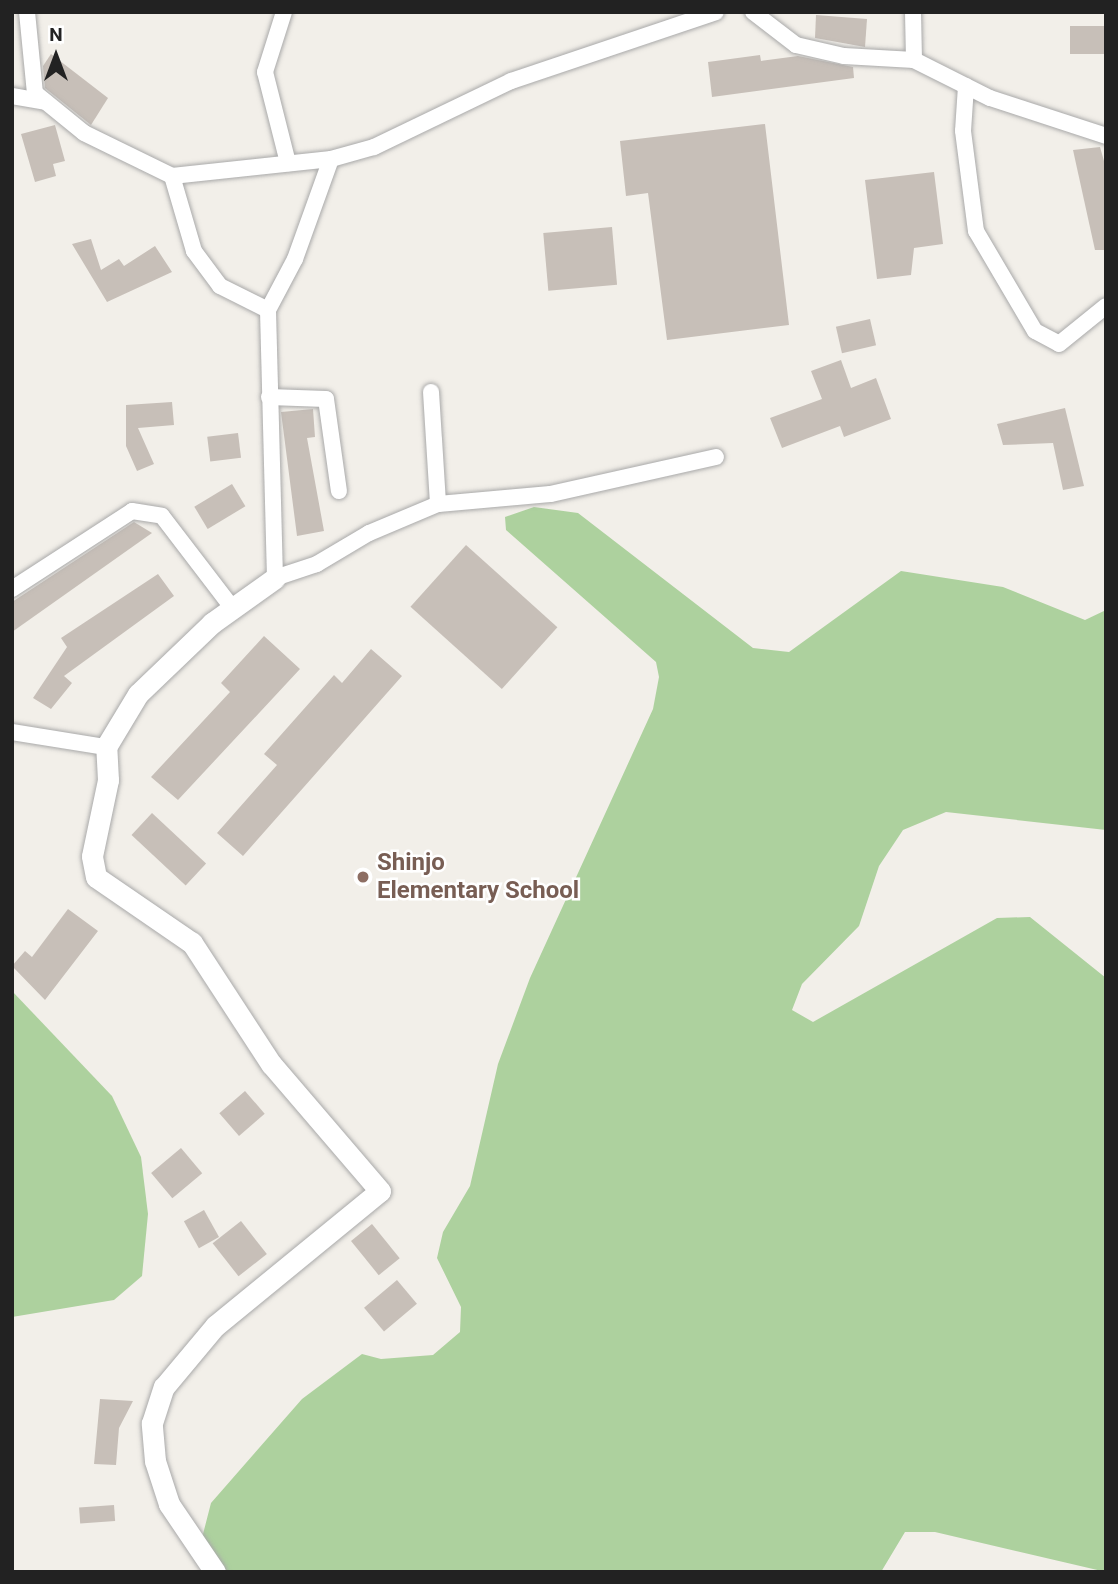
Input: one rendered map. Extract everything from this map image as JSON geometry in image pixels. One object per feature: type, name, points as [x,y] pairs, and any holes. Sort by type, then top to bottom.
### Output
[{"type":"street","points":[[27,12],[36,93],[84,133],[172,176],[331,159],[435,121],[511,81],[716,12]]},
{"type":"street","points":[[284,12],[265,72],[288,163]]},
{"type":"street","points":[[753,12],[796,45],[844,56],[914,60],[966,86],[1106,136]]},
{"type":"street","points":[[913,12],[914,60]]},
{"type":"street","points":[[966,86],[963,131],[976,231],[1035,331],[1059,344],[1106,306]]},
{"type":"street","points":[[12,96],[47,102]]},
{"type":"street","points":[[275,578],[268,310],[295,258],[331,159]]},
{"type":"street","points":[[172,176],[194,251],[220,286],[268,310]]},
{"type":"street","points":[[431,392],[438,504]]},
{"type":"street","points":[[269,397],[326,398],[339,491]]},
{"type":"street","points":[[215,1572],[169,1504],[155,1461],[152,1423],[164,1387],[215,1326],[380,1191],[271,1064],[192,943],[96,877],[92,856],[108,780],[106,747],[138,694],[233,609],[275,578],[317,565],[369,533],[438,504],[550,494],[716,457]]},
{"type":"street","points":[[12,589],[132,511],[162,516],[233,609]]},
{"type":"street","points":[[12,733],[106,747]]},
{"type":"green space","points":[[534,507],[578,513],[753,648],[789,652],[901,571],[1003,587],[1085,620],[1106,610],[1106,830],[946,812],[903,830],[879,866],[859,926],[802,984],[792,1010],[813,1022],[997,918],[1030,917],[1106,978],[1106,1572],[935,1532],[905,1532],[881,1572],[227,1572],[202,1538],[211,1503],[302,1399],[362,1354],[381,1359],[433,1355],[460,1332],[461,1307],[437,1258],[443,1232],[470,1186],[498,1064],[530,978],[653,709],[659,677],[656,662],[506,530],[505,517]]},
{"type":"green space","points":[[12,991],[112,1096],[141,1157],[148,1214],[142,1276],[114,1300],[12,1317]]},
{"type":"building","points":[[816,15],[867,19],[865,47],[815,38]]},
{"type":"building","points":[[1070,26],[1106,26],[1106,54],[1070,54]]},
{"type":"building","points":[[51,54],[108,98],[91,125],[45,88],[43,66]]},
{"type":"building","points":[[760,55],[761,61],[798,56],[853,67],[854,78],[712,97],[708,62]]},
{"type":"building","points":[[765,124],[789,325],[667,340],[648,193],[626,196],[620,141]]},
{"type":"building","points":[[55,125],[65,161],[53,164],[56,176],[35,182],[21,134]]},
{"type":"building","points":[[1100,147],[1106,168],[1106,250],[1095,250],[1073,150]]},
{"type":"building","points":[[934,172],[943,244],[914,248],[911,275],[877,279],[865,180]]},
{"type":"building","points":[[612,227],[617,285],[548,291],[543,233]]},
{"type":"building","points":[[91,239],[101,270],[119,259],[124,266],[155,246],[172,272],[107,302],[72,244]]},
{"type":"building","points":[[870,319],[876,345],[842,353],[836,327]]},
{"type":"building","points":[[841,360],[851,388],[876,378],[891,419],[844,437],[840,426],[782,448],[770,418],[822,399],[811,371]]},
{"type":"building","points":[[172,402],[174,425],[138,428],[154,464],[137,471],[126,446],[126,405]]},
{"type":"building","points":[[1065,408],[1084,486],[1063,490],[1053,443],[1003,445],[997,424]]},
{"type":"building","points":[[313,409],[315,437],[307,438],[324,531],[297,536],[281,412]]},
{"type":"building","points":[[238,433],[241,458],[210,462],[207,437]]},
{"type":"building","points":[[232,484],[245,506],[208,529],[194,507]]},
{"type":"building","points":[[134,522],[152,533],[12,632],[12,602]]},
{"type":"building","points":[[466,545],[557,627],[502,689],[410,607]]},
{"type":"building","points":[[158,574],[174,596],[64,676],[72,683],[51,709],[33,698],[67,647],[61,638]]},
{"type":"building","points":[[264,636],[300,669],[178,800],[151,777],[230,692],[221,683]]},
{"type":"building","points":[[371,649],[402,676],[243,856],[217,833],[277,765],[264,754],[334,675],[342,683]]},
{"type":"building","points":[[152,813],[206,863],[186,885],[132,835]]},
{"type":"building","points":[[68,909],[98,931],[45,1000],[12,966],[25,951],[32,957]]},
{"type":"building","points":[[245,1091],[265,1114],[239,1136],[219,1113]]},
{"type":"building","points":[[181,1148],[202,1173],[172,1198],[151,1173]]},
{"type":"building","points":[[204,1210],[219,1237],[199,1248],[184,1221]]},
{"type":"building","points":[[241,1221],[267,1254],[238,1276],[213,1243]]},
{"type":"building","points":[[372,1224],[400,1258],[379,1275],[351,1241]]},
{"type":"building","points":[[397,1280],[417,1304],[384,1331],[364,1308]]},
{"type":"building","points":[[100,1399],[133,1401],[119,1428],[116,1465],[94,1464]]},
{"type":"building","points":[[114,1505],[115,1521],[80,1523],[79,1507]]},
{"type":"place","name":"Shinjo Elementary School","points":[[363,877]]}]
